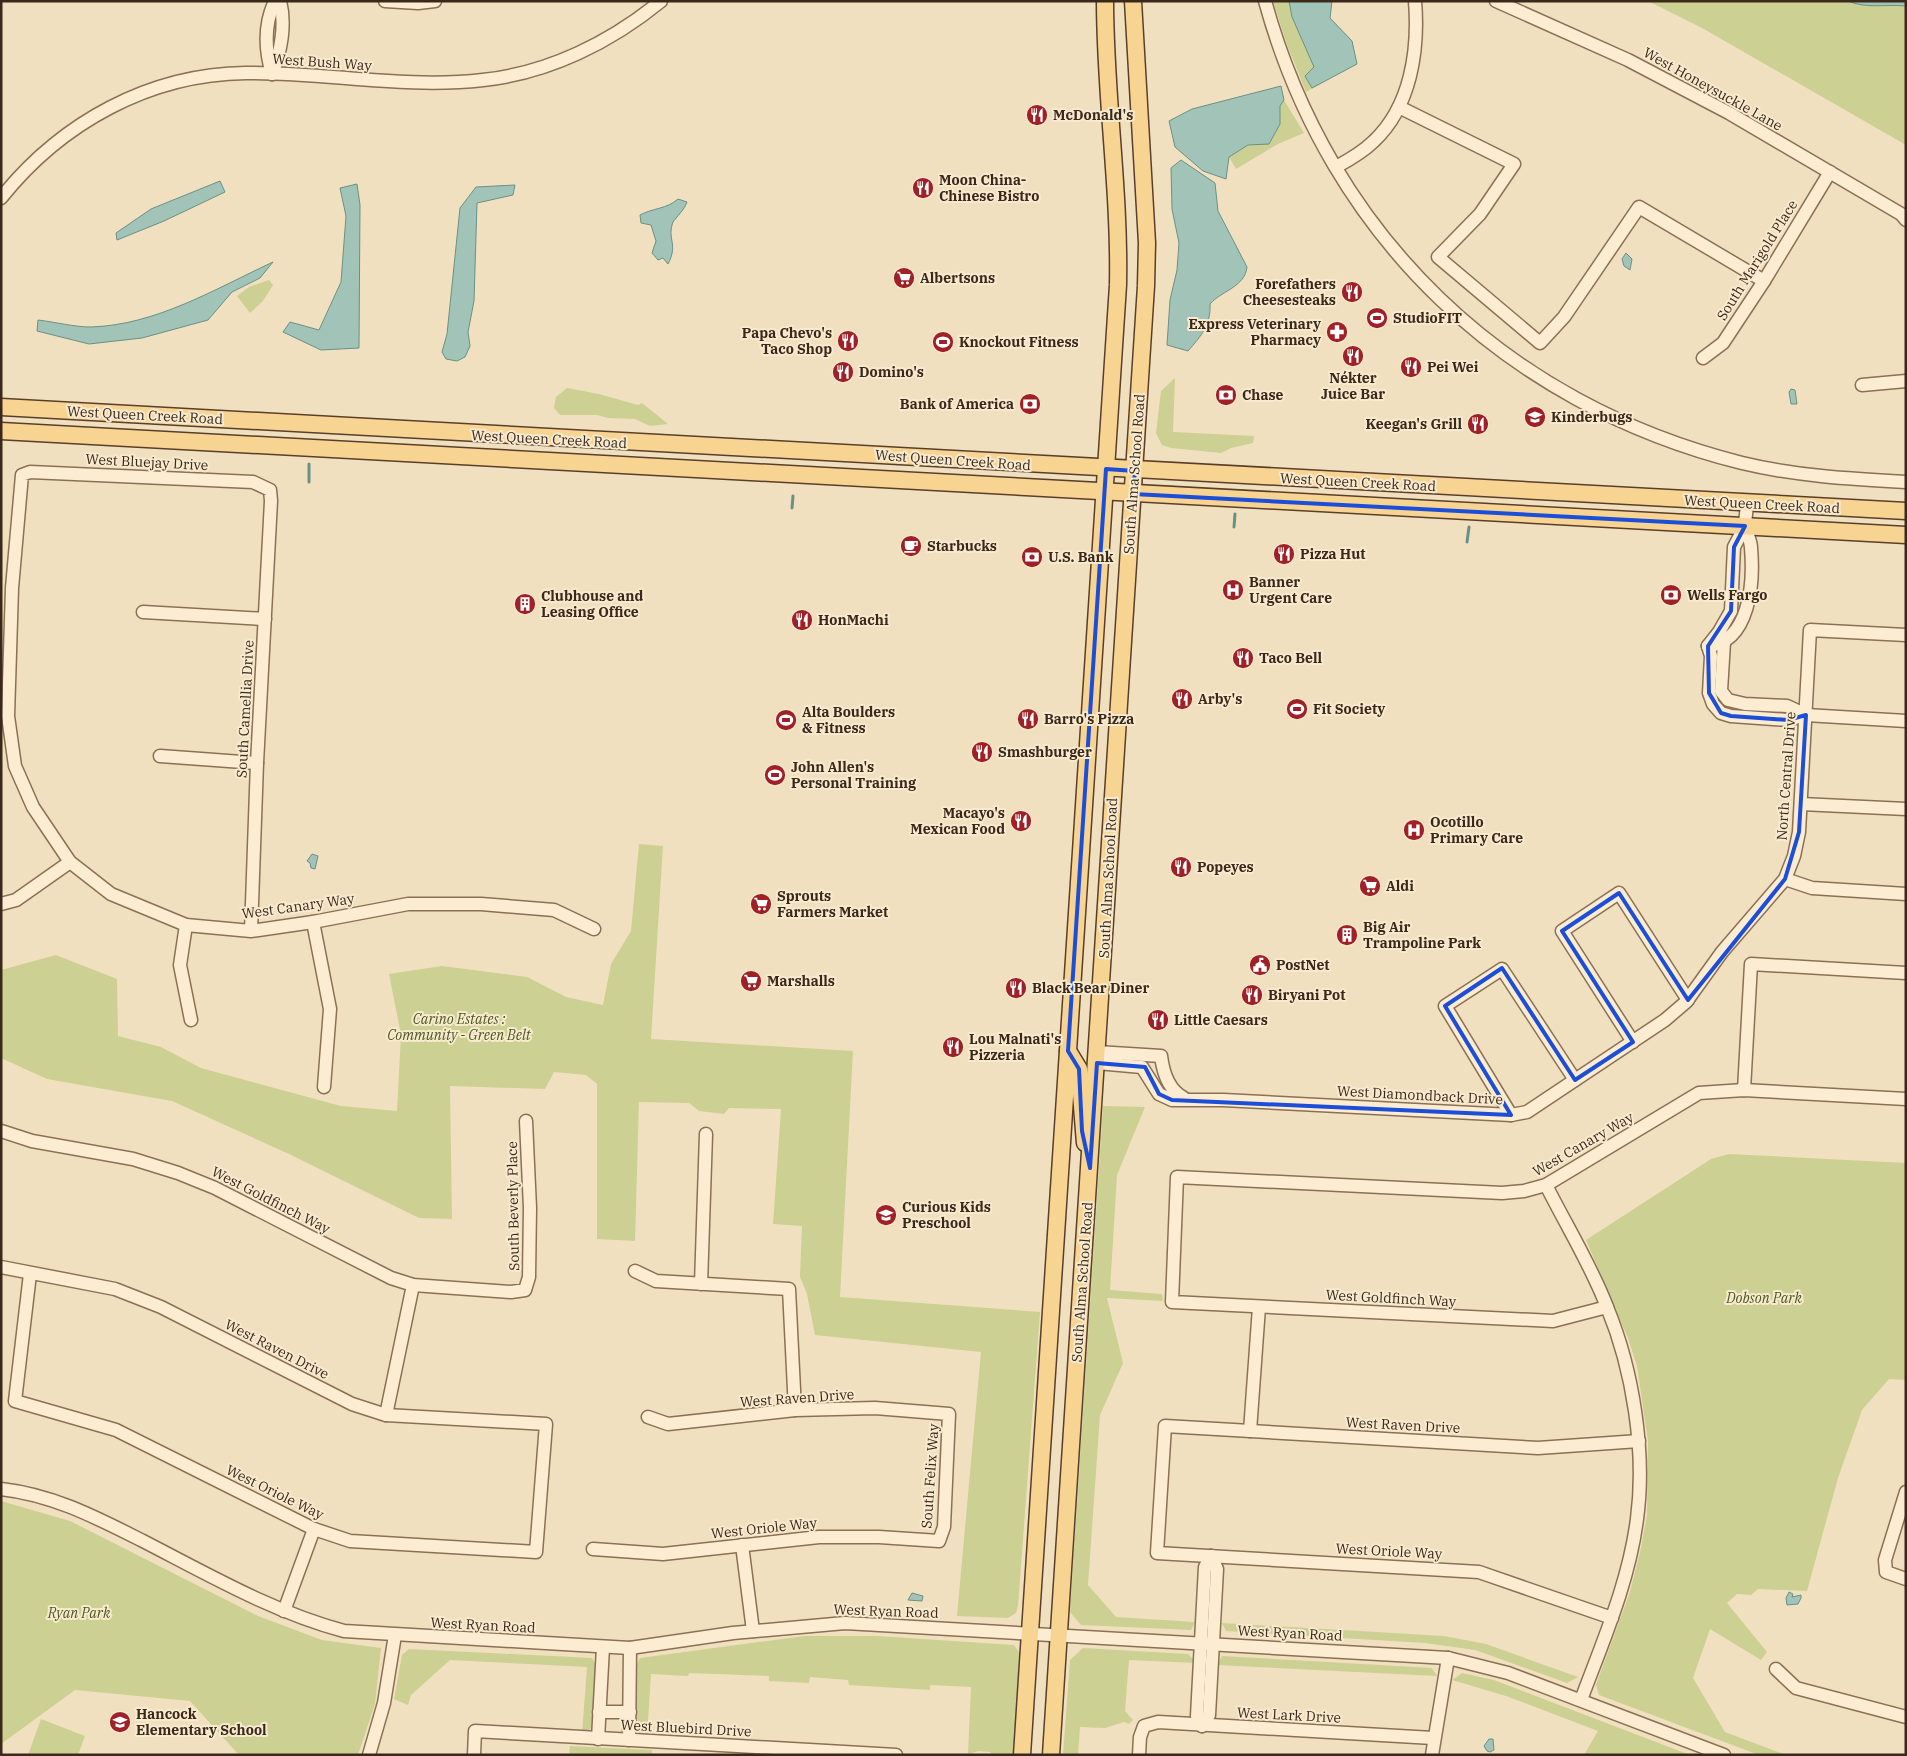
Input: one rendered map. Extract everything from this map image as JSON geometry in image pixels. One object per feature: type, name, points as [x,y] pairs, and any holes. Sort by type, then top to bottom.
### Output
[{"type":"main road","name":"South Alma School Road","points":[[1022,1755],[1106,469],[1118,256],[1106,69],[1105,1]]},
{"type":"main road","name":"South Alma School Road","points":[[1050,1755],[1135,470],[1147,249],[1133,1]]},
{"type":"main road","name":"West Queen Creek Road","points":[[1,408],[1906,512]]},
{"type":"main road","name":"West Queen Creek Road","points":[[1,431],[1906,535]]},
{"type":"main road","points":[[852,478],[899,472],[945,473],[952,467],[955,460]]},
{"type":"main road","points":[[1068,1051],[1079,1069],[1082,1131],[1090,1168]]},
{"type":"street","points":[[272,74],[266,53],[270,12],[275,1]]},
{"type":"street","points":[[272,74],[279,56],[283,12],[280,1]]},
{"type":"street","points":[[385,1],[418,3],[435,1]]},
{"type":"street","name":"West Bush Way","points":[[1,198],[28,167],[59,140],[86,121],[133,96],[174,82],[234,73],[418,83],[492,79],[546,66],[595,45],[629,25],[661,1]]},
{"type":"street","points":[[1265,1],[1297,92],[1336,168],[1372,222],[1426,285],[1501,352],[1571,397],[1664,440],[1744,463],[1822,476],[1906,482]]},
{"type":"street","points":[[1336,168],[1375,141],[1391,121],[1399,107],[1414,56],[1417,24],[1415,1]]},
{"type":"street","name":"West Honeysuckle Lane","points":[[1496,1],[1628,60],[1729,113],[1901,214],[1906,220]]},
{"type":"street","points":[[1399,107],[1514,164],[1480,214],[1438,257],[1540,343],[1564,317],[1639,207],[1764,281]]},
{"type":"street","name":"South Marigold Place","points":[[1702,358],[1723,343],[1764,281],[1830,172]]},
{"type":"street","points":[[1862,385],[1906,381]]},
{"type":"street","name":"West Bluejay Drive","points":[[22,475],[30,472],[254,482],[270,490]]},
{"type":"street","name":"West Canary Way","points":[[22,475],[7,588],[8,716],[15,766],[33,808],[70,862],[111,894],[186,925],[250,931],[312,922],[408,904],[481,904],[554,910],[594,929]]},
{"type":"street","name":"South Camellia Drive","points":[[250,931],[270,490]]},
{"type":"street","points":[[1708,646],[1731,612],[1734,547],[1745,526],[1747,503]]},
{"type":"street","points":[[1708,646],[1720,645],[1734,635],[1741,623],[1748,601],[1752,547],[1745,526]]},
{"type":"street","points":[[143,612],[265,619]]},
{"type":"street","name":"North Central Drive","points":[[1737,934],[1785,879],[1797,844],[1801,804],[1810,630],[1906,635]]},
{"type":"street","points":[[1724,642],[1721,691],[1728,700],[1745,704],[1787,706],[1806,715]]},
{"type":"street","points":[[1708,646],[1711,656],[1709,693],[1713,704],[1721,713],[1731,716],[1788,720],[1806,715],[1906,721]]},
{"type":"street","points":[[160,756],[257,763]]},
{"type":"street","points":[[1801,804],[1906,809]]},
{"type":"street","points":[[1,904],[16,900],[70,862]]},
{"type":"street","points":[[1785,879],[1812,888],[1906,894]]},
{"type":"street","points":[[1633,1042],[1562,931],[1619,893],[1688,1000]]},
{"type":"street","points":[[312,922],[330,1010],[324,1087]]},
{"type":"street","points":[[186,925],[180,965],[191,1020]]},
{"type":"street","name":"West Diamondback Drive","points":[[1097,1058],[1142,1067],[1159,1094],[1172,1100],[1184,1098],[1510,1115],[1527,1112],[1665,1020],[1688,1000],[1737,934]]},
{"type":"street","points":[[1744,1090],[1751,964],[1906,973]]},
{"type":"street","points":[[1510,1115],[1445,1006],[1502,968],[1575,1080]]},
{"type":"street","points":[[1097,1058],[1161,1056],[1165,1077],[1178,1095],[1184,1098]]},
{"type":"street","name":"West Canary Way","points":[[1172,1302],[1177,1177],[1502,1193],[1524,1191],[1546,1185],[1699,1093],[1744,1090],[1906,1099]]},
{"type":"street","name":"South Beverly Place","points":[[525,1290],[529,1277],[530,1208],[526,1121]]},
{"type":"street","name":"West Goldfinch Way","points":[[1,1131],[32,1140],[133,1159],[178,1172],[215,1188],[391,1278],[413,1285],[511,1292],[525,1290]]},
{"type":"street","points":[[701,1284],[706,1134]]},
{"type":"street","points":[[1546,1185],[1607,1307],[1628,1370],[1639,1441],[1638,1518],[1628,1566],[1612,1618],[1581,1700]]},
{"type":"street","name":"West Raven Drive","points":[[1,1267],[115,1290],[161,1307],[352,1404],[386,1415],[546,1424],[536,1552]]},
{"type":"street","points":[[635,1271],[656,1281],[789,1289],[795,1410]]},
{"type":"street","name":"West Oriole Way","points":[[30,1274],[15,1401],[116,1430],[314,1529],[350,1541],[536,1552]]},
{"type":"street","points":[[386,1415],[413,1285]]},
{"type":"street","name":"West Goldfinch Way","points":[[1172,1302],[1552,1321],[1607,1307]]},
{"type":"street","points":[[1250,1430],[1259,1307]]},
{"type":"street","name":"West Raven Drive","points":[[648,1417],[668,1424],[795,1410],[875,1408],[949,1414]]},
{"type":"street","name":"South Felix Way","points":[[940,1540],[944,1527],[949,1414]]},
{"type":"street","name":"West Raven Drive","points":[[1157,1553],[1165,1426],[1538,1448],[1639,1441]]},
{"type":"street","name":"West Ryan Road","points":[[1,1489],[41,1496],[78,1508],[272,1607],[344,1631],[630,1648],[754,1631],[845,1623],[1448,1658],[1508,1673],[1724,1755]]},
{"type":"street","points":[[1906,1492],[1885,1560],[1886,1572],[1906,1579]]},
{"type":"street","points":[[284,1611],[314,1529]]},
{"type":"street","name":"West Oriole Way","points":[[593,1549],[663,1554],[819,1537],[940,1540]]},
{"type":"street","points":[[742,1545],[754,1631]]},
{"type":"street","name":"West Oriole Way","points":[[1157,1553],[1479,1572],[1612,1618]]},
{"type":"street","points":[[1202,1726],[1197,1716],[1207,1643],[1205,1567],[1211,1556]]},
{"type":"street","points":[[369,1755],[384,1703],[394,1635]]},
{"type":"street","points":[[598,1738],[603,1647]]},
{"type":"street","points":[[629,1740],[630,1648]]},
{"type":"street","points":[[1432,1755],[1433,1738],[1448,1658]]},
{"type":"street","points":[[1776,1669],[1796,1688],[1906,1717]]},
{"type":"street","points":[[599,1712],[630,1712]]},
{"type":"street","name":"West Lark Drive","points":[[1138,1755],[1140,1737],[1144,1726],[1158,1722],[1433,1738]]},
{"type":"street","name":"West Bluebird Drive","points":[[474,1755],[475,1731],[896,1755]]},
{"type":"highlighted area","points":[[1106,469],[1135,471],[1133,494],[1745,526],[1734,547],[1731,611],[1708,646],[1709,693],[1721,713],[1731,716],[1788,720],[1806,715],[1799,832],[1785,879],[1688,1000],[1619,893],[1562,931],[1633,1042],[1575,1080],[1502,968],[1445,1006],[1511,1115],[1172,1100],[1159,1094],[1145,1067],[1097,1063],[1090,1168],[1082,1131],[1079,1069],[1068,1051]]},
{"type":"green space","points":[[1273,1],[1332,1],[1330,18],[1352,41],[1357,64],[1306,92],[1286,42]]},
{"type":"green space","points":[[1648,1],[1906,1],[1906,145],[1702,28]]},
{"type":"green space","points":[[1284,100],[1304,133],[1278,144],[1236,169],[1229,157],[1280,124],[1280,106]]},
{"type":"green space","points":[[269,280],[273,285],[263,301],[250,313],[237,296],[249,287]]},
{"type":"green space","points":[[1175,378],[1173,432],[1254,436],[1253,443],[1231,448],[1221,453],[1171,448],[1162,445],[1156,433],[1161,391]]},
{"type":"green space","points":[[567,388],[599,394],[638,405],[642,403],[668,424],[650,426],[635,419],[608,418],[597,415],[560,415],[554,408],[556,397]]},
{"type":"green space","name":"Carino Estates : Community - Green Belt","points":[[639,844],[663,846],[651,1039],[853,1051],[840,1297],[1040,1312],[1018,1606],[1016,1613],[1008,1618],[957,1616],[981,1352],[815,1335],[807,1294],[800,1277],[802,1226],[773,1224],[781,1109],[729,1108],[724,1114],[699,1111],[689,1103],[639,1102],[635,1241],[597,1239],[597,1084],[586,1075],[554,1072],[545,1089],[450,1086],[452,1219],[419,1218],[289,1154],[172,1101],[47,1079],[1,1058],[1,970],[56,955],[117,979],[118,1036],[161,1047],[201,1068],[341,1106],[397,1111],[401,1035],[389,974],[442,966],[527,977],[566,997],[603,1005],[611,964],[631,931]]},
{"type":"green space","points":[[1103,1106],[1145,1107],[1117,1175],[1110,1290],[1162,1294],[1163,1301],[1107,1298],[1123,1363],[1100,1415],[1088,1585],[1116,1617],[1195,1622],[1191,1630],[1081,1625],[1070,1612]]},
{"type":"green space","name":"Dobson Park","points":[[1729,1154],[1906,1163],[1906,1380],[1889,1379],[1862,1410],[1838,1478],[1807,1591],[1758,1589],[1751,1595],[1737,1594],[1727,1603],[1767,1652],[1761,1660],[1710,1629],[1693,1678],[1725,1732],[1786,1755],[1759,1755],[1599,1695],[1596,1685],[1630,1592],[1641,1548],[1647,1515],[1648,1441],[1637,1366],[1628,1338],[1586,1240],[1711,1159]]},
{"type":"green space","name":"Ryan Park","points":[[1,1501],[70,1521],[258,1616],[322,1640],[381,1648],[375,1704],[358,1755],[239,1755],[190,1701],[75,1690],[1,1744]]},
{"type":"green space","points":[[1222,1623],[1444,1636],[1486,1644],[1578,1677],[1567,1683],[1475,1650],[1425,1643],[1226,1631]]},
{"type":"green space","points":[[804,1636],[877,1636],[1014,1645],[1021,1655],[1015,1755],[993,1755],[990,1752],[979,1751],[968,1754],[971,1687],[930,1685],[930,1690],[849,1685],[848,1680],[810,1677],[809,1683],[769,1681],[769,1676],[689,1673],[688,1676],[651,1674],[647,1737],[639,1735],[634,1718],[633,1684],[634,1674],[640,1658]]},
{"type":"green space","points":[[1083,1648],[1188,1654],[1197,1663],[1129,1660],[1125,1711],[1133,1720],[1129,1724],[1124,1722],[1105,1728],[1080,1727],[1078,1755],[1063,1755],[1070,1660]]},
{"type":"green space","points":[[409,1649],[592,1658],[598,1668],[593,1727],[582,1734],[587,1667],[450,1660],[411,1695],[408,1705],[394,1699],[402,1655]]},
{"type":"green space","points":[[1222,1656],[1432,1668],[1437,1676],[1217,1665]]},
{"type":"green space","points":[[1462,1673],[1494,1680],[1690,1755],[1584,1755],[1598,1731],[1506,1696],[1452,1680]]},
{"type":"green space","points":[[41,1719],[85,1736],[78,1755],[28,1755]]},
{"type":"green space","points":[[570,1746],[652,1750],[652,1755],[569,1755]]},
{"type":"water","points":[[1289,1],[1332,1],[1330,18],[1352,41],[1357,64],[1312,88],[1305,76],[1314,67],[1292,17]]},
{"type":"water","points":[[1848,1],[1906,1],[1906,6],[1869,6]]},
{"type":"water","points":[[1281,86],[1284,100],[1280,106],[1280,124],[1269,144],[1248,145],[1229,157],[1226,179],[1203,171],[1175,147],[1169,121],[1192,109]]},
{"type":"water","points":[[1181,160],[1215,183],[1218,211],[1247,267],[1245,274],[1237,284],[1210,304],[1207,324],[1188,351],[1167,345],[1170,300],[1177,270],[1179,243],[1172,209],[1171,168]]},
{"type":"water","points":[[220,181],[225,192],[164,221],[117,240],[116,233],[151,209]]},
{"type":"water","points":[[357,184],[360,205],[359,348],[321,350],[283,332],[290,322],[319,330],[341,282],[346,216],[340,188]]},
{"type":"water","points":[[515,185],[513,195],[477,203],[474,301],[468,332],[470,346],[465,357],[457,361],[446,359],[442,352],[447,334],[460,208],[476,187]]},
{"type":"water","points":[[678,199],[687,202],[672,225],[673,247],[668,264],[663,258],[658,260],[652,253],[656,241],[651,225],[641,223],[640,215],[669,205]]},
{"type":"water","points":[[1626,253],[1632,259],[1630,270],[1624,266],[1622,259]]},
{"type":"water","points":[[273,262],[260,278],[232,292],[208,320],[142,338],[89,344],[37,331],[38,320],[91,327],[139,320],[185,304]]},
{"type":"water","points":[[1791,389],[1795,390],[1797,404],[1791,404],[1789,392]]},
{"type":"water","points":[[312,854],[318,856],[315,869],[311,868],[310,863],[307,861]]},
{"type":"water","points":[[1789,1592],[1793,1594],[1792,1597],[1801,1595],[1798,1604],[1787,1605],[1786,1598]]},
{"type":"water","points":[[912,1593],[923,1596],[922,1601],[908,1600]]},
{"type":"water","points":[[1489,1739],[1493,1739],[1494,1750],[1490,1752],[1484,1746]]},
{"type":"waterway","points":[[309,464],[309,482]]},
{"type":"waterway","points":[[792,508],[793,496]]},
{"type":"waterway","points":[[1234,527],[1235,514]]},
{"type":"waterway","points":[[1467,542],[1469,527]]},
{"type":"place","name":"McDonald's","points":[[1037,115]]},
{"type":"place","name":"Moon China- Chinese Bistro","points":[[923,188]]},
{"type":"place","name":"Albertsons","points":[[904,278]]},
{"type":"place","name":"Forefathers Cheesesteaks","points":[[1352,292]]},
{"type":"place","name":"StudioFIT","points":[[1377,318]]},
{"type":"place","name":"Express Veterinary Pharmacy","points":[[1337,332]]},
{"type":"place","name":"Papa Chevo's Taco Shop","points":[[848,341]]},
{"type":"place","name":"Knockout Fitness","points":[[943,342]]},
{"type":"place","name":"Nékter Juice Bar","points":[[1353,356]]},
{"type":"place","name":"Pei Wei","points":[[1411,367]]},
{"type":"place","name":"Domino's","points":[[843,372]]},
{"type":"place","name":"Chase","points":[[1226,395]]},
{"type":"place","name":"Bank of America","points":[[1030,404]]},
{"type":"place","name":"Kinderbugs","points":[[1535,417]]},
{"type":"place","name":"Keegan's Grill","points":[[1478,424]]},
{"type":"place","name":"Starbucks","points":[[911,546]]},
{"type":"place","name":"Pizza Hut","points":[[1284,554]]},
{"type":"place","name":"U.S. Bank","points":[[1032,557]]},
{"type":"place","name":"Banner Urgent Care","points":[[1233,590]]},
{"type":"place","name":"Wells Fargo","points":[[1671,595]]},
{"type":"place","name":"Clubhouse and Leasing Office","points":[[525,604]]},
{"type":"place","name":"HonMachi","points":[[802,620]]},
{"type":"place","name":"Taco Bell","points":[[1243,658]]},
{"type":"place","name":"Arby's","points":[[1182,699]]},
{"type":"place","name":"Fit Society","points":[[1297,709]]},
{"type":"place","name":"Barro's Pizza","points":[[1028,719]]},
{"type":"place","name":"Alta Boulders & Fitness","points":[[786,720]]},
{"type":"place","name":"Smashburger","points":[[982,752]]},
{"type":"place","name":"John Allen's Personal Training","points":[[775,775]]},
{"type":"place","name":"Macayo's Mexican Food","points":[[1021,821]]},
{"type":"place","name":"Ocotillo Primary Care","points":[[1414,830]]},
{"type":"place","name":"Popeyes","points":[[1181,867]]},
{"type":"place","name":"Aldi","points":[[1370,886]]},
{"type":"place","name":"Sprouts Farmers Market","points":[[761,904]]},
{"type":"place","name":"Big Air Trampoline Park","points":[[1347,935]]},
{"type":"place","name":"PostNet","points":[[1260,965]]},
{"type":"place","name":"Marshalls","points":[[751,981]]},
{"type":"place","name":"Black Bear Diner","points":[[1016,988]]},
{"type":"place","name":"Biryani Pot","points":[[1252,995]]},
{"type":"place","name":"Little Caesars","points":[[1158,1020]]},
{"type":"place","name":"Lou Malnati's Pizzeria","points":[[953,1047]]},
{"type":"place","name":"Curious Kids Preschool","points":[[886,1215]]},
{"type":"place","name":"Hancock Elementary School","points":[[120,1722]]}]
